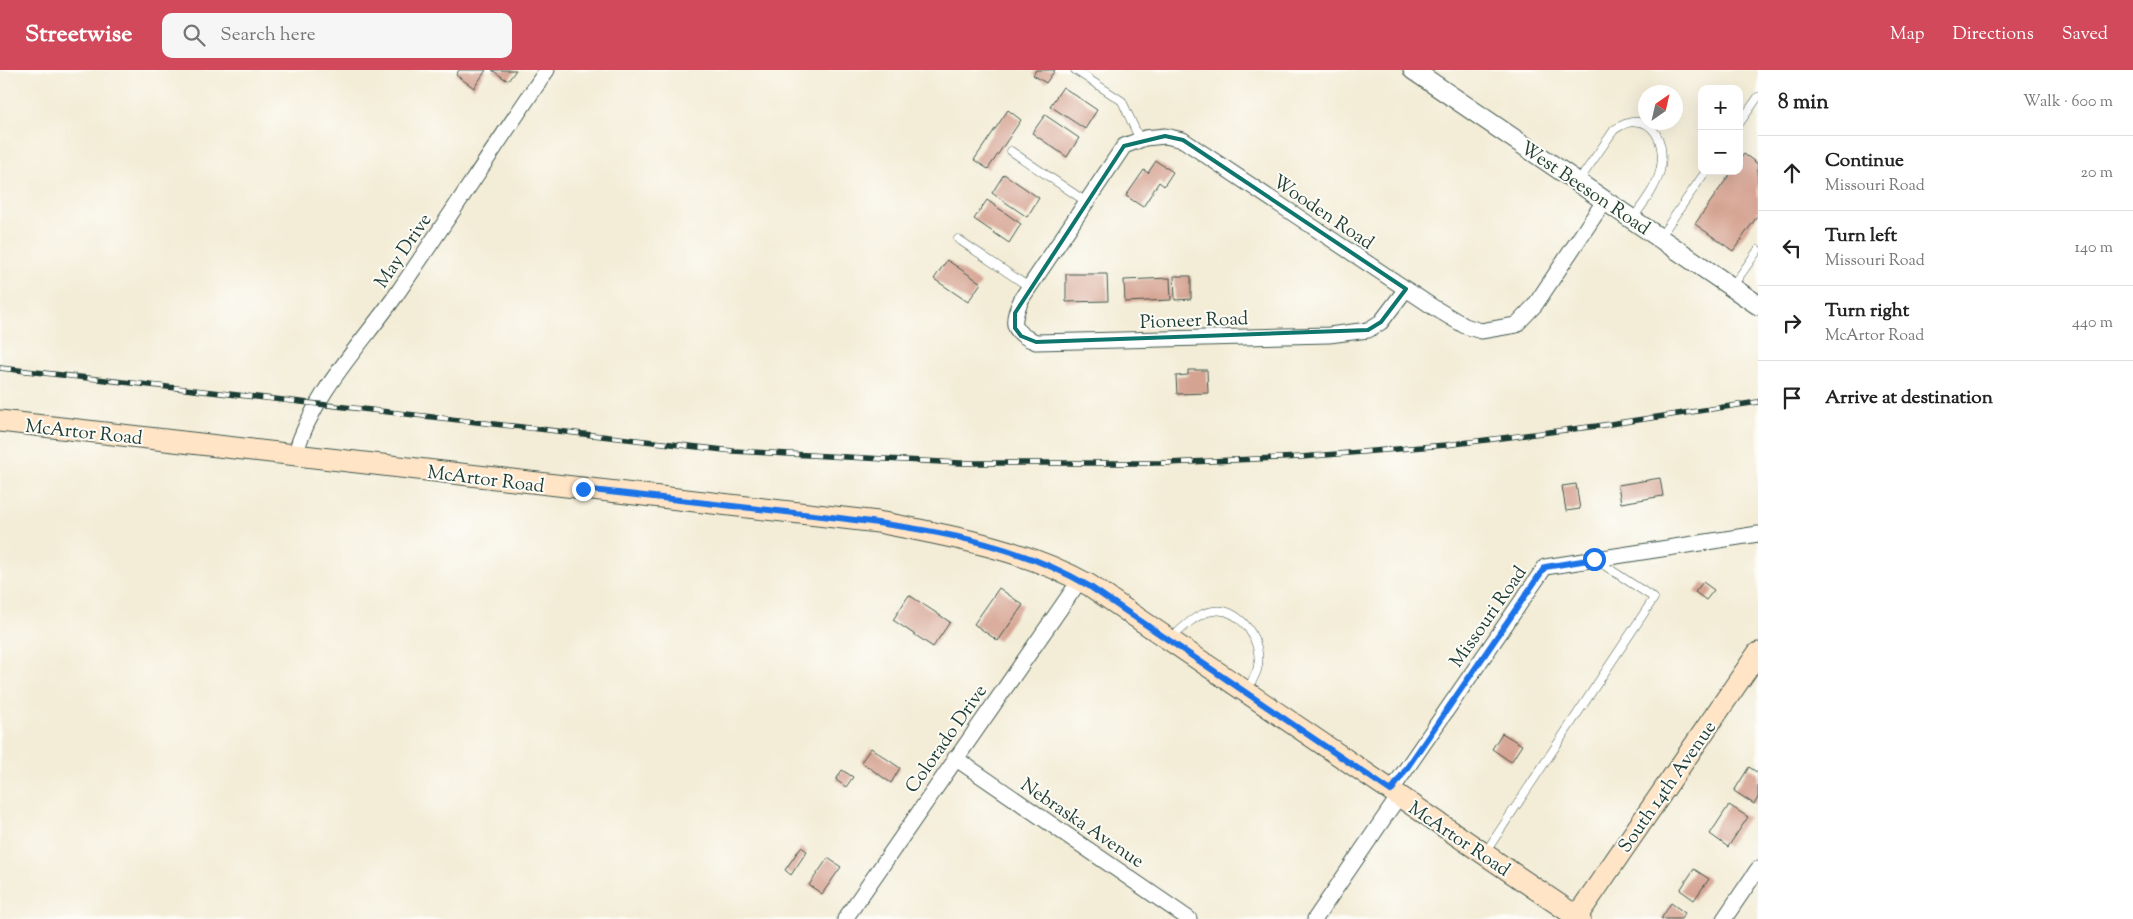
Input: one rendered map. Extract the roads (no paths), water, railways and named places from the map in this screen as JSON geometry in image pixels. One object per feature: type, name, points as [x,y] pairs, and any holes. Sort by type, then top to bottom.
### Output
[{"type":"main road","name":"McArtor Road","points":[[0,421],[878,522],[968,540],[1030,558],[1080,580],[1577,918]]},
{"type":"main road","name":"South 14th Avenue","points":[[1577,918],[1755,664]]},
{"type":"street","name":"May Drive","points":[[295,454],[299,438],[317,404],[394,298],[547,70]]},
{"type":"street","name":"West Beeson Road","points":[[1413,70],[1758,304]]},
{"type":"street","name":"Wooden Road","points":[[1029,286],[1124,146],[1140,140],[1165,136],[1182,140],[1406,290],[1465,326],[1481,331],[1516,325],[1535,305],[1605,200]]},
{"type":"street","name":"Pioneer Road","points":[[1029,286],[1015,313],[1015,328],[1021,336],[1036,342],[1329,335],[1368,330],[1381,322],[1406,290]]},
{"type":"street","name":"Missouri Road","points":[[1315,919],[1395,793],[1545,567],[1758,534]]},
{"type":"street","name":"Colorado Drive","points":[[845,919],[1080,580]]},
{"type":"street","name":"Nebraska Avenue","points":[[955,758],[1189,919]]},
{"type":"street","points":[[1724,919],[1758,869]]},
{"type":"lane","points":[[1075,70],[1122,101],[1140,140]]},
{"type":"lane","points":[[1743,118],[1758,97]]},
{"type":"lane","points":[[1578,182],[1614,130],[1622,124],[1634,122],[1650,126],[1657,134],[1661,149],[1661,169],[1656,183],[1632,219]]},
{"type":"lane","points":[[1011,151],[1085,201]]},
{"type":"lane","points":[[1660,238],[1703,175]]},
{"type":"lane","points":[[958,240],[1029,286]]},
{"type":"lane","points":[[1732,287],[1758,250]]},
{"type":"lane","points":[[1484,855],[1654,598],[1594,559]]},
{"type":"lane","points":[[1170,640],[1182,627],[1213,610],[1235,615],[1249,628],[1257,648],[1258,668],[1246,692]]},
{"type":"railway","points":[[0,368],[733,451],[961,463],[1167,463],[1301,457],[1446,445],[1597,426],[1758,402]]}]
